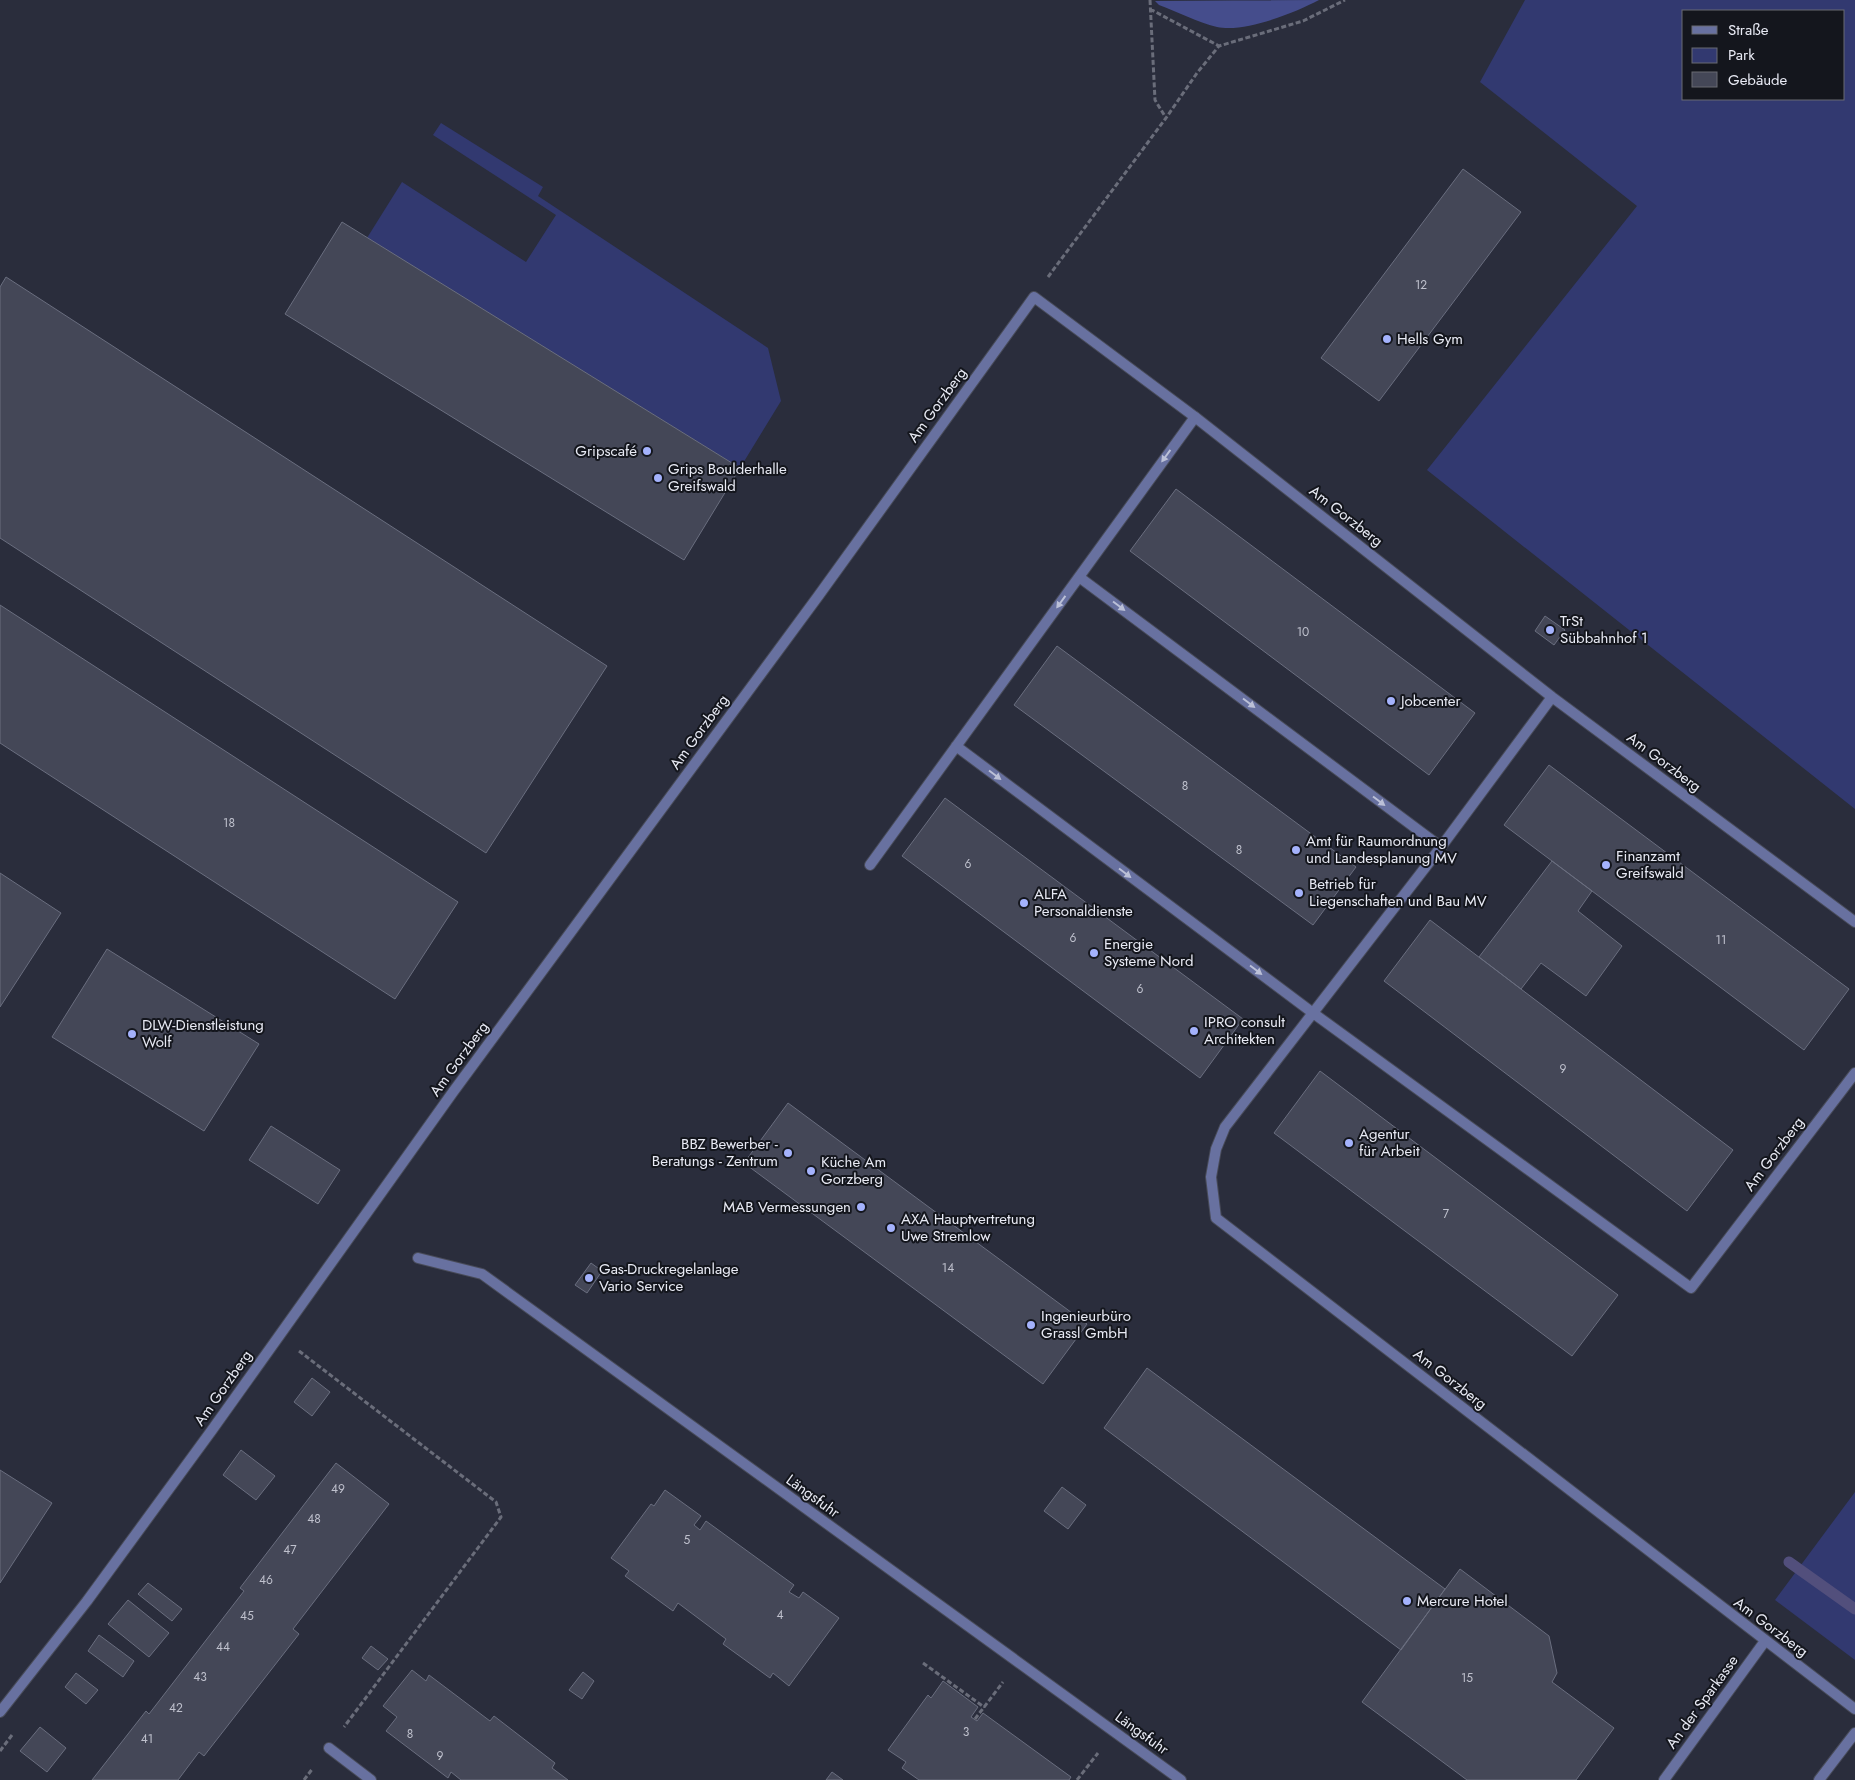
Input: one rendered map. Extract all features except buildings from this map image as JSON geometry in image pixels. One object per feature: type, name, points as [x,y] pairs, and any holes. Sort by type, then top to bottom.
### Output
[{"type":"street","name":"Am Gorzberg","points":[[0,1712],[87,1601],[212,1430],[453,1092],[819,595],[1034,296],[1195,416],[1552,697],[1855,922]]},
{"type":"street","points":[[870,866],[1195,416]]},
{"type":"street","points":[[1080,577],[1441,847]]},
{"type":"street","name":"Am Gorzberg","points":[[1552,697],[1441,847],[1224,1127],[1216,1149],[1211,1178],[1216,1218],[1855,1709]]},
{"type":"street","points":[[956,746],[1313,1013]]},
{"type":"street","name":"Am Gorzberg","points":[[1313,1013],[1691,1288],[1855,1073]]},
{"type":"street","name":"Längsfuhr","points":[[418,1258],[482,1274],[1181,1780]]},
{"type":"street","name":"An der Sparkasse","points":[[1664,1780],[1765,1641]]},
{"type":"street","points":[[1819,1780],[1855,1733]]},
{"type":"street","points":[[329,1748],[371,1780]]},
{"type":"path","points":[[1150,0],[1155,100],[1166,118]]},
{"type":"path","points":[[1034,296],[1166,118],[1196,73],[1219,46],[1303,21],[1345,0]]},
{"type":"path","points":[[1150,9],[1219,46]]},
{"type":"path","points":[[278,1336],[496,1502],[501,1516],[304,1780]]},
{"type":"path","points":[[975,1719],[1018,1662]]},
{"type":"path","points":[[923,1664],[984,1707]]},
{"type":"path","points":[[1083,1780],[1078,1778],[1114,1731]]},
{"type":"green space","points":[[1525,0],[1855,0],[1855,809],[1427,470],[1637,206],[1480,82]]},
{"type":"green space","points":[[441,123],[543,187],[538,196],[768,348],[781,401],[740,468],[367,238],[402,182],[526,262],[556,215],[433,135]]},
{"type":"green space","points":[[1855,1492],[1855,1660],[1775,1600]]},
{"type":"shaded area","points":[[1319,0],[1269,21],[1255,25],[1228,28],[1202,22],[1159,5],[1155,1]]},
{"type":"waterway","points":[[1789,1562],[1855,1609]]},
{"type":"place","name":"Hells Gym","points":[[1387,339]]},
{"type":"place","name":"Gripscafé","points":[[647,451]]},
{"type":"place","name":"Grips Boulderhalle Greifswald","points":[[658,478]]},
{"type":"place","name":"TrSt Sübbahnhof 1","points":[[1550,630]]},
{"type":"place","name":"Jobcenter","points":[[1391,701]]},
{"type":"place","name":"Amt für Raumordnung und Landesplanung MV","points":[[1296,850]]},
{"type":"place","name":"Finanzamt Greifswald","points":[[1606,865]]},
{"type":"place","name":"Betrieb für Liegenschaften und Bau MV","points":[[1299,893]]},
{"type":"place","name":"ALFA Personaldienste","points":[[1024,903]]},
{"type":"place","name":"Energie Systeme Nord","points":[[1094,953]]},
{"type":"place","name":"IPRO consult Architekten","points":[[1194,1031]]},
{"type":"place","name":"DLW-Dienstleistung Wolf","points":[[132,1034]]},
{"type":"place","name":"Agentur für Arbeit","points":[[1349,1143]]},
{"type":"place","name":"BBZ Bewerber - Beratungs - Zentrum","points":[[788,1153]]},
{"type":"place","name":"Küche Am Gorzberg","points":[[811,1171]]},
{"type":"place","name":"MAB Vermessungen","points":[[861,1207]]},
{"type":"place","name":"AXA Hauptvertretung Uwe Stremlow","points":[[891,1228]]},
{"type":"place","name":"Gas-Druckregelanlage Vario Service","points":[[589,1278]]},
{"type":"place","name":"Ingenieurbüro Grassl GmbH","points":[[1031,1325]]},
{"type":"place","name":"Mercure Hotel","points":[[1407,1601]]}]
